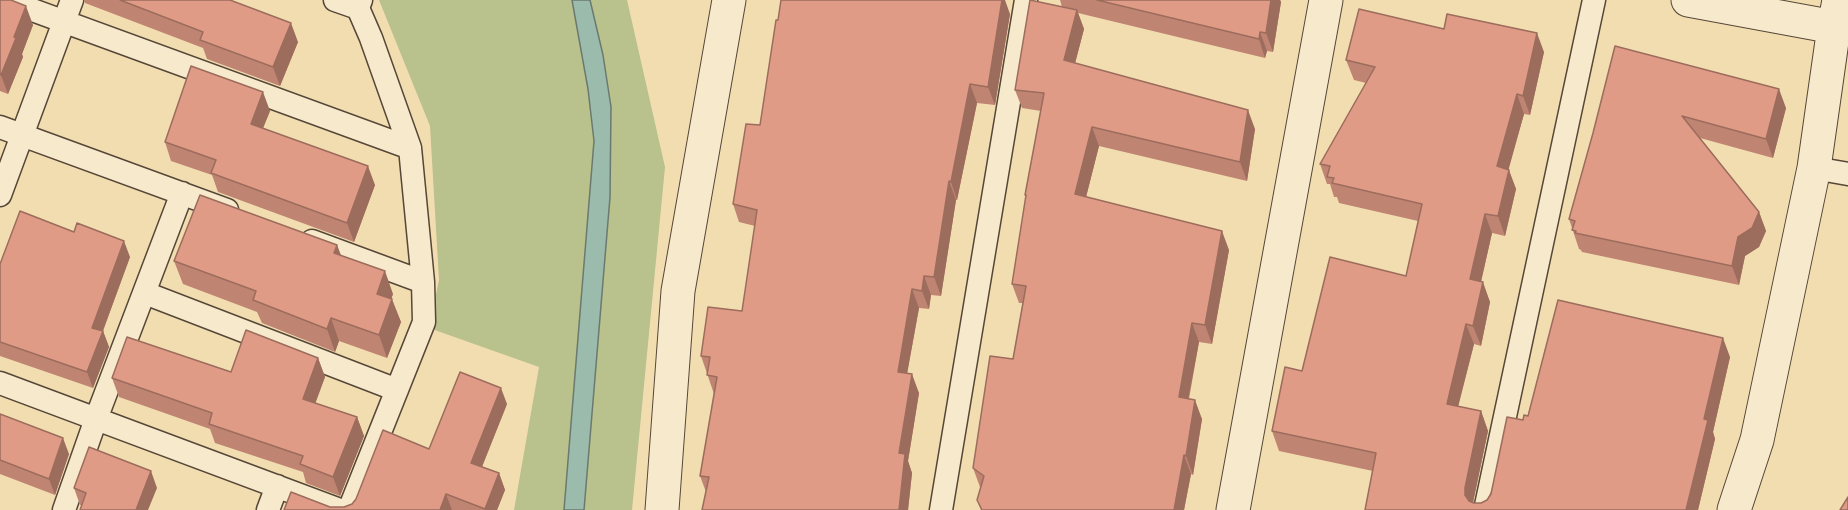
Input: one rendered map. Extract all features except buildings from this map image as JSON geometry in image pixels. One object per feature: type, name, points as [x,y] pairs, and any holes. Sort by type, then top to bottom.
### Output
[{"type":"street","points":[[662,510],[678,291],[729,0]]},
{"type":"street","points":[[1233,510],[1326,0]]},
{"type":"street","points":[[1688,0],[1837,13],[1814,168],[1757,440],[1734,510]]},
{"type":"lane","points":[[5,0],[410,148]]},
{"type":"lane","points":[[0,195],[72,0]]},
{"type":"lane","points":[[335,0],[359,4],[410,148],[423,282],[424,322],[349,510]]},
{"type":"lane","points":[[941,510],[1026,0]]},
{"type":"lane","points":[[1485,510],[1594,0]]},
{"type":"lane","points":[[0,127],[248,218]]},
{"type":"lane","points":[[1814,168],[1848,174]]},
{"type":"lane","points":[[64,510],[96,419],[182,194]]},
{"type":"lane","points":[[292,234],[423,282]]},
{"type":"lane","points":[[146,293],[397,390]]},
{"type":"lane","points":[[0,383],[340,510]]},
{"type":"lane","points":[[268,510],[277,486]]},
{"type":"green space","points":[[379,0],[572,0],[588,89],[594,141],[564,510],[514,510],[539,367],[429,328],[439,280],[430,126]]},
{"type":"green space","points":[[590,0],[627,0],[665,167],[632,510],[584,510],[610,197],[603,55]]},
{"type":"shaded area","points":[[572,0],[590,0],[603,55],[611,107],[610,197],[584,510],[564,510],[594,141],[588,89]]}]
